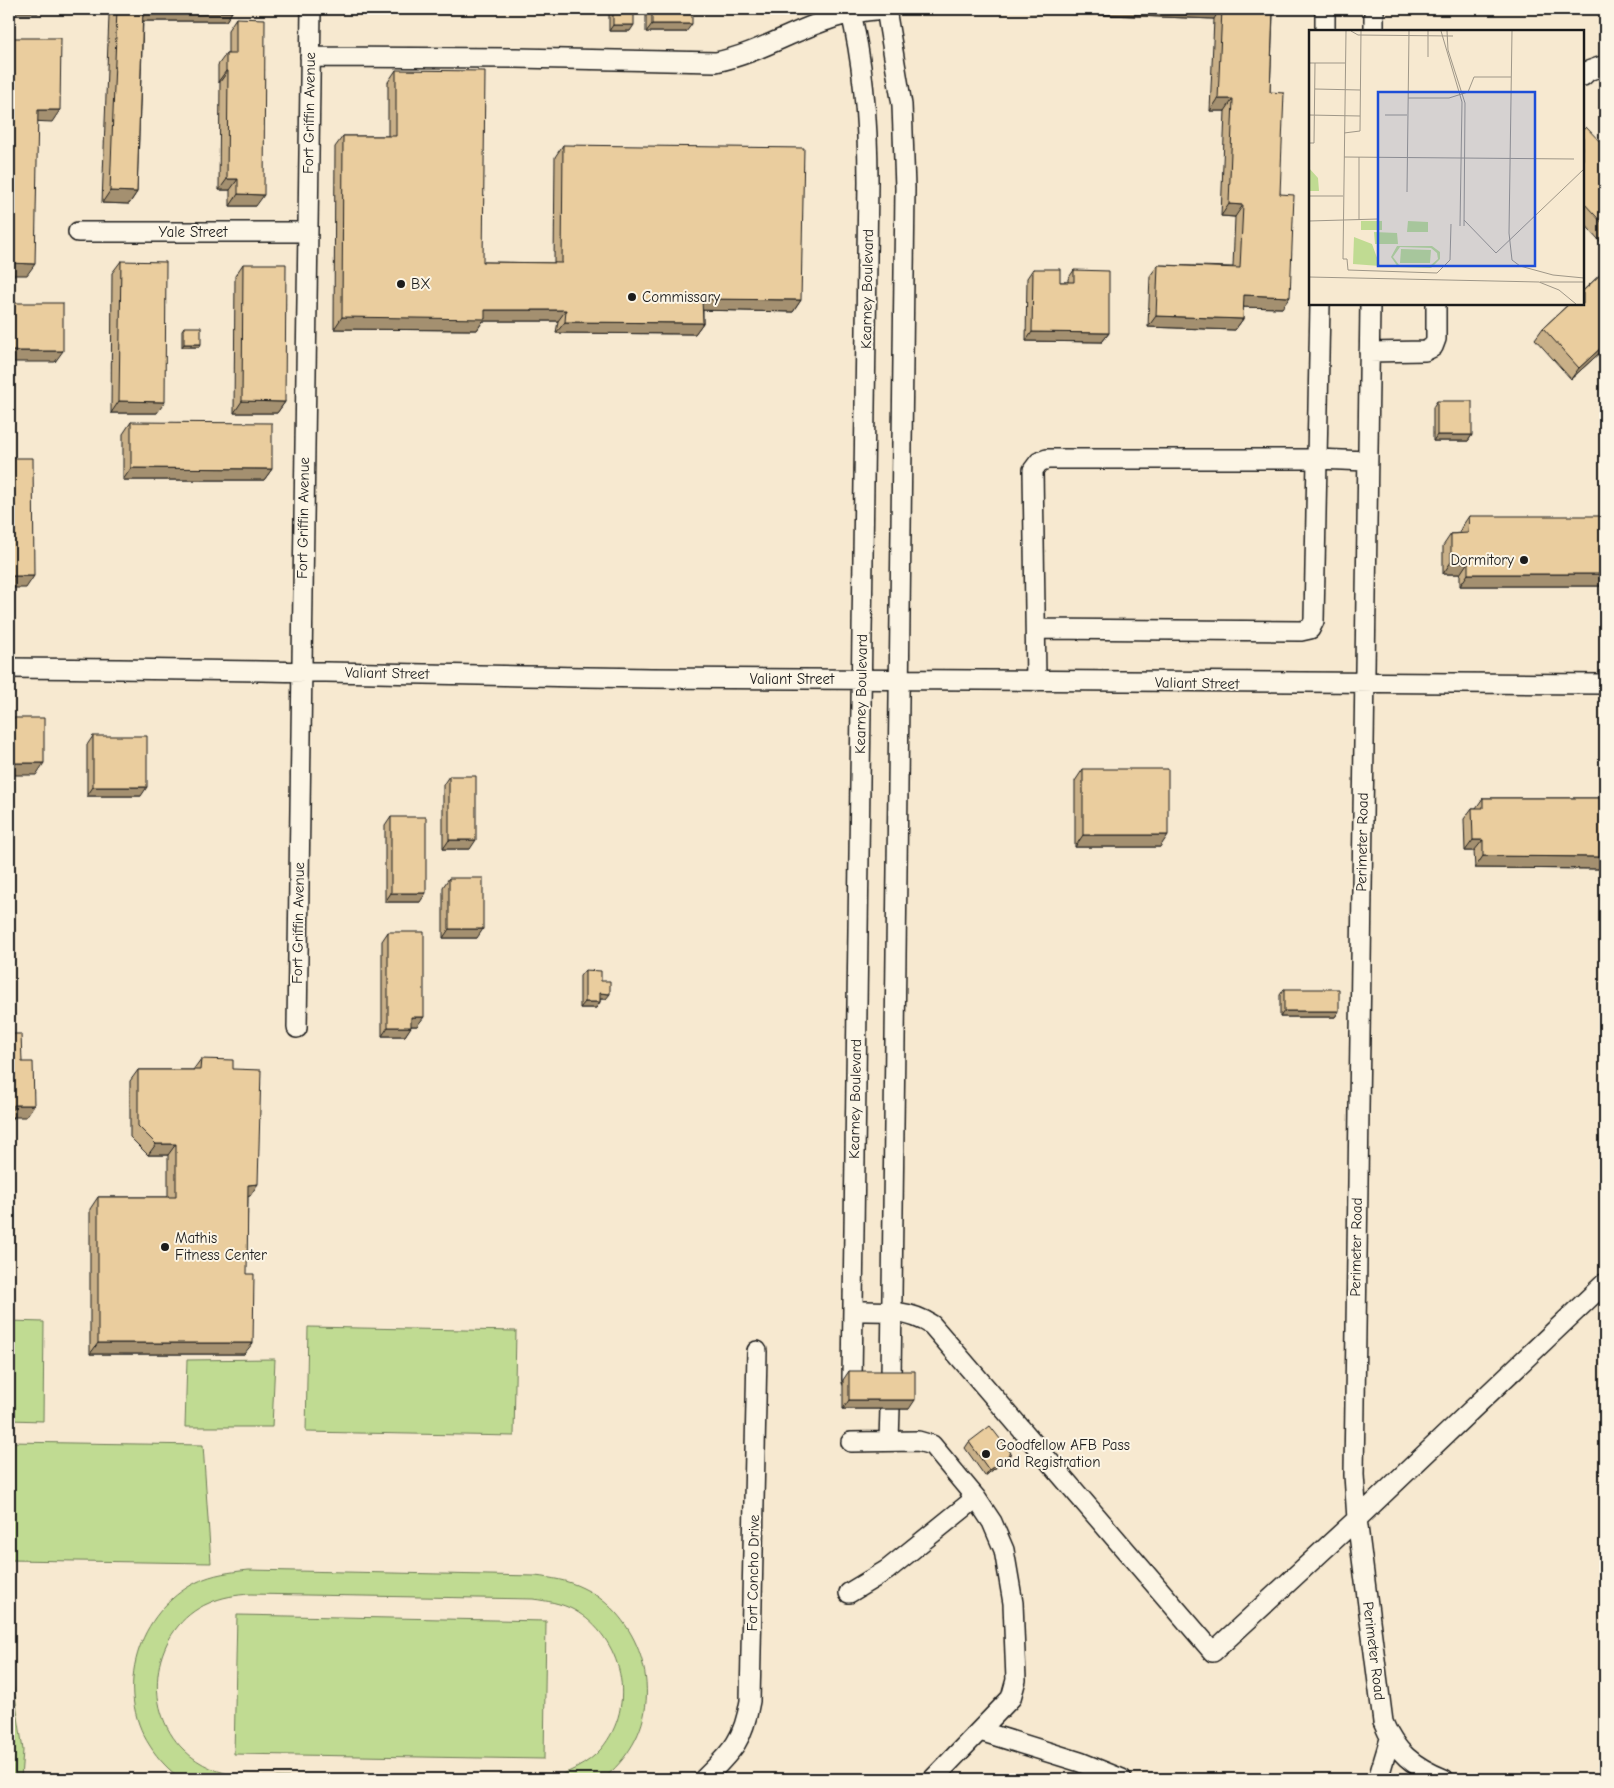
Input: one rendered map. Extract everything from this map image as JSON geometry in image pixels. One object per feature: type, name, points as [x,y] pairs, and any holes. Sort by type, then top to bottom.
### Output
[{"type":"street","name":"Fort Griffin Avenue","points":[[297,1028],[311,9]]},
{"type":"street","points":[[310,57],[516,58],[716,62],[746,55],[850,11],[886,9],[902,104],[905,188],[890,1380]]},
{"type":"street","points":[[1325,9],[1325,30]]},
{"type":"street","points":[[1374,9],[1374,30]]},
{"type":"street","name":"Kearney Boulevard","points":[[850,11],[860,65],[868,145],[852,1380]]},
{"type":"street","points":[[1584,75],[1588,71],[1605,65]]},
{"type":"street","name":"Yale Street","points":[[78,232],[307,232]]},
{"type":"street","points":[[1036,629],[1301,631],[1310,629],[1314,622],[1320,305]]},
{"type":"street","name":"Perimeter Road","points":[[1370,305],[1354,1443],[1357,1519],[1383,1722],[1390,1739],[1404,1756],[1429,1777]]},
{"type":"street","points":[[1369,352],[1425,351],[1432,347],[1436,339],[1436,305]]},
{"type":"street","points":[[1036,681],[1033,470],[1039,462],[1047,459],[1317,459],[1367,461]]},
{"type":"street","name":"Valiant Street","points":[[9,668],[898,680],[1605,684]]},
{"type":"street","points":[[853,1311],[892,1312],[912,1315],[932,1325],[1213,1652],[1357,1519],[1605,1283]]},
{"type":"street","name":"Fort Concho Drive","points":[[704,1779],[732,1750],[740,1738],[750,1701],[757,1351]]},
{"type":"street","points":[[889,1441],[890,1409]]},
{"type":"street","points":[[851,1442],[918,1441],[932,1446],[976,1498],[992,1522],[1004,1550],[1013,1603],[1016,1680],[1011,1698],[933,1779]]},
{"type":"street","points":[[849,1593],[886,1570],[976,1498]]},
{"type":"street","points":[[980,1731],[1080,1762],[1122,1779]]},
{"type":"street","points":[[1378,1779],[1390,1739]]},
{"type":"green space","points":[[9,1321],[44,1322],[43,1421],[9,1420]]},
{"type":"green space","points":[[308,1327],[516,1331],[514,1436],[306,1432]]},
{"type":"green space","points":[[275,1359],[272,1427],[185,1427],[187,1360]]},
{"type":"green space","points":[[9,1442],[203,1445],[211,1563],[9,1560]]},
{"type":"green space","points":[[249,1570],[535,1576],[577,1585],[602,1600],[619,1616],[632,1635],[641,1656],[646,1678],[646,1701],[642,1723],[627,1754],[603,1779],[548,1779],[577,1768],[596,1755],[612,1732],[619,1713],[622,1693],[620,1674],[614,1655],[604,1637],[591,1622],[574,1610],[559,1604],[533,1599],[240,1595],[214,1601],[190,1614],[175,1630],[164,1649],[159,1670],[158,1691],[161,1713],[170,1733],[184,1750],[190,1756],[211,1768],[242,1777],[420,1779],[181,1779],[168,1768],[150,1746],[139,1724],[133,1701],[133,1677],[138,1654],[146,1632],[160,1612],[177,1595],[197,1582],[209,1577]]},
{"type":"green space","points":[[237,1615],[546,1621],[544,1759],[234,1754]]},
{"type":"green space","points":[[9,1671],[13,1683],[23,1750],[21,1779],[9,1779]]},
{"type":"building","points":[[117,9],[143,9],[137,192],[110,191]]},
{"type":"building","points":[[146,9],[232,9],[232,12],[146,12]]},
{"type":"building","points":[[613,9],[634,9],[634,25],[613,25]]},
{"type":"building","points":[[652,9],[692,9],[692,24],[652,24]]},
{"type":"building","points":[[1222,9],[1273,9],[1270,92],[1284,93],[1280,194],[1294,195],[1290,297],[1244,295],[1243,319],[1156,316],[1158,265],[1240,268],[1243,205],[1229,204],[1233,99],[1218,99]]},
{"type":"building","points":[[236,18],[265,19],[264,195],[238,194],[238,179],[227,179],[228,71],[226,71],[226,54],[236,54]]},
{"type":"building","points":[[9,38],[61,38],[60,110],[38,110],[35,264],[9,263]]},
{"type":"building","points":[[396,70],[485,71],[483,262],[562,263],[563,145],[804,148],[801,300],[702,299],[703,323],[565,322],[566,310],[485,310],[485,319],[342,317],[343,136],[396,136]]},
{"type":"building","points":[[1586,127],[1605,147],[1605,226],[1584,203],[1584,129]]},
{"type":"building","points":[[121,261],[166,262],[165,402],[119,401]]},
{"type":"building","points":[[243,264],[286,264],[285,402],[242,401]]},
{"type":"building","points":[[1033,269],[1060,269],[1060,282],[1074,282],[1074,270],[1109,271],[1109,333],[1032,332]]},
{"type":"building","points":[[1605,270],[1605,344],[1579,368],[1543,328],[1568,305],[1584,305],[1584,290]]},
{"type":"building","points":[[9,303],[63,303],[63,351],[9,351]]},
{"type":"building","points":[[184,327],[201,327],[201,344],[184,344]]},
{"type":"building","points":[[1437,401],[1472,401],[1472,435],[1437,435]]},
{"type":"building","points":[[131,422],[272,423],[272,469],[131,468]]},
{"type":"building","points":[[9,458],[33,458],[34,576],[9,576]]},
{"type":"building","name":"Dormitory","points":[[1469,516],[1605,516],[1605,574],[1468,574],[1468,562],[1451,562],[1451,534],[1468,533]]},
{"type":"building","points":[[9,718],[44,718],[44,763],[9,763]]},
{"type":"building","points":[[93,736],[147,736],[147,787],[93,787]]},
{"type":"building","points":[[1083,769],[1168,769],[1168,835],[1083,835]]},
{"type":"building","points":[[449,776],[476,776],[476,840],[449,840]]},
{"type":"building","points":[[1483,798],[1605,798],[1605,857],[1483,856],[1483,840],[1473,840],[1472,808],[1483,808]]},
{"type":"building","points":[[391,817],[426,817],[426,893],[391,893]]},
{"type":"building","points":[[449,878],[483,878],[483,929],[449,929]]},
{"type":"building","points":[[388,932],[424,932],[424,1017],[411,1017],[411,1027],[388,1027]]},
{"type":"building","points":[[585,970],[601,971],[601,981],[610,981],[610,994],[600,993],[600,1002],[585,1002]]},
{"type":"building","points":[[1284,989],[1339,989],[1339,1011],[1284,1011]]},
{"type":"building","points":[[9,1034],[21,1034],[22,1062],[33,1062],[34,1105],[14,1105],[14,1117],[9,1117]]},
{"type":"building","name":"Mathis Fitness Center","points":[[201,1059],[233,1060],[233,1069],[261,1070],[258,1184],[248,1185],[247,1274],[254,1274],[253,1343],[98,1343],[98,1197],[176,1197],[176,1144],[156,1144],[138,1126],[138,1070],[200,1070]]},
{"type":"building","points":[[849,1371],[915,1371],[915,1400],[849,1400]]},
{"type":"building","name":"Goodfellow AFB Pass and Registration","points":[[990,1426],[1011,1453],[989,1470],[969,1442]]},
{"type":"place","name":"BX","points":[[401,284]]},
{"type":"place","name":"Commissary","points":[[632,297]]},
{"type":"place","name":"Dormitory","points":[[1524,560]]},
{"type":"place","name":"Mathis Fitness Center","points":[[165,1247]]},
{"type":"place","name":"Goodfellow AFB Pass and Registration","points":[[986,1454]]}]
